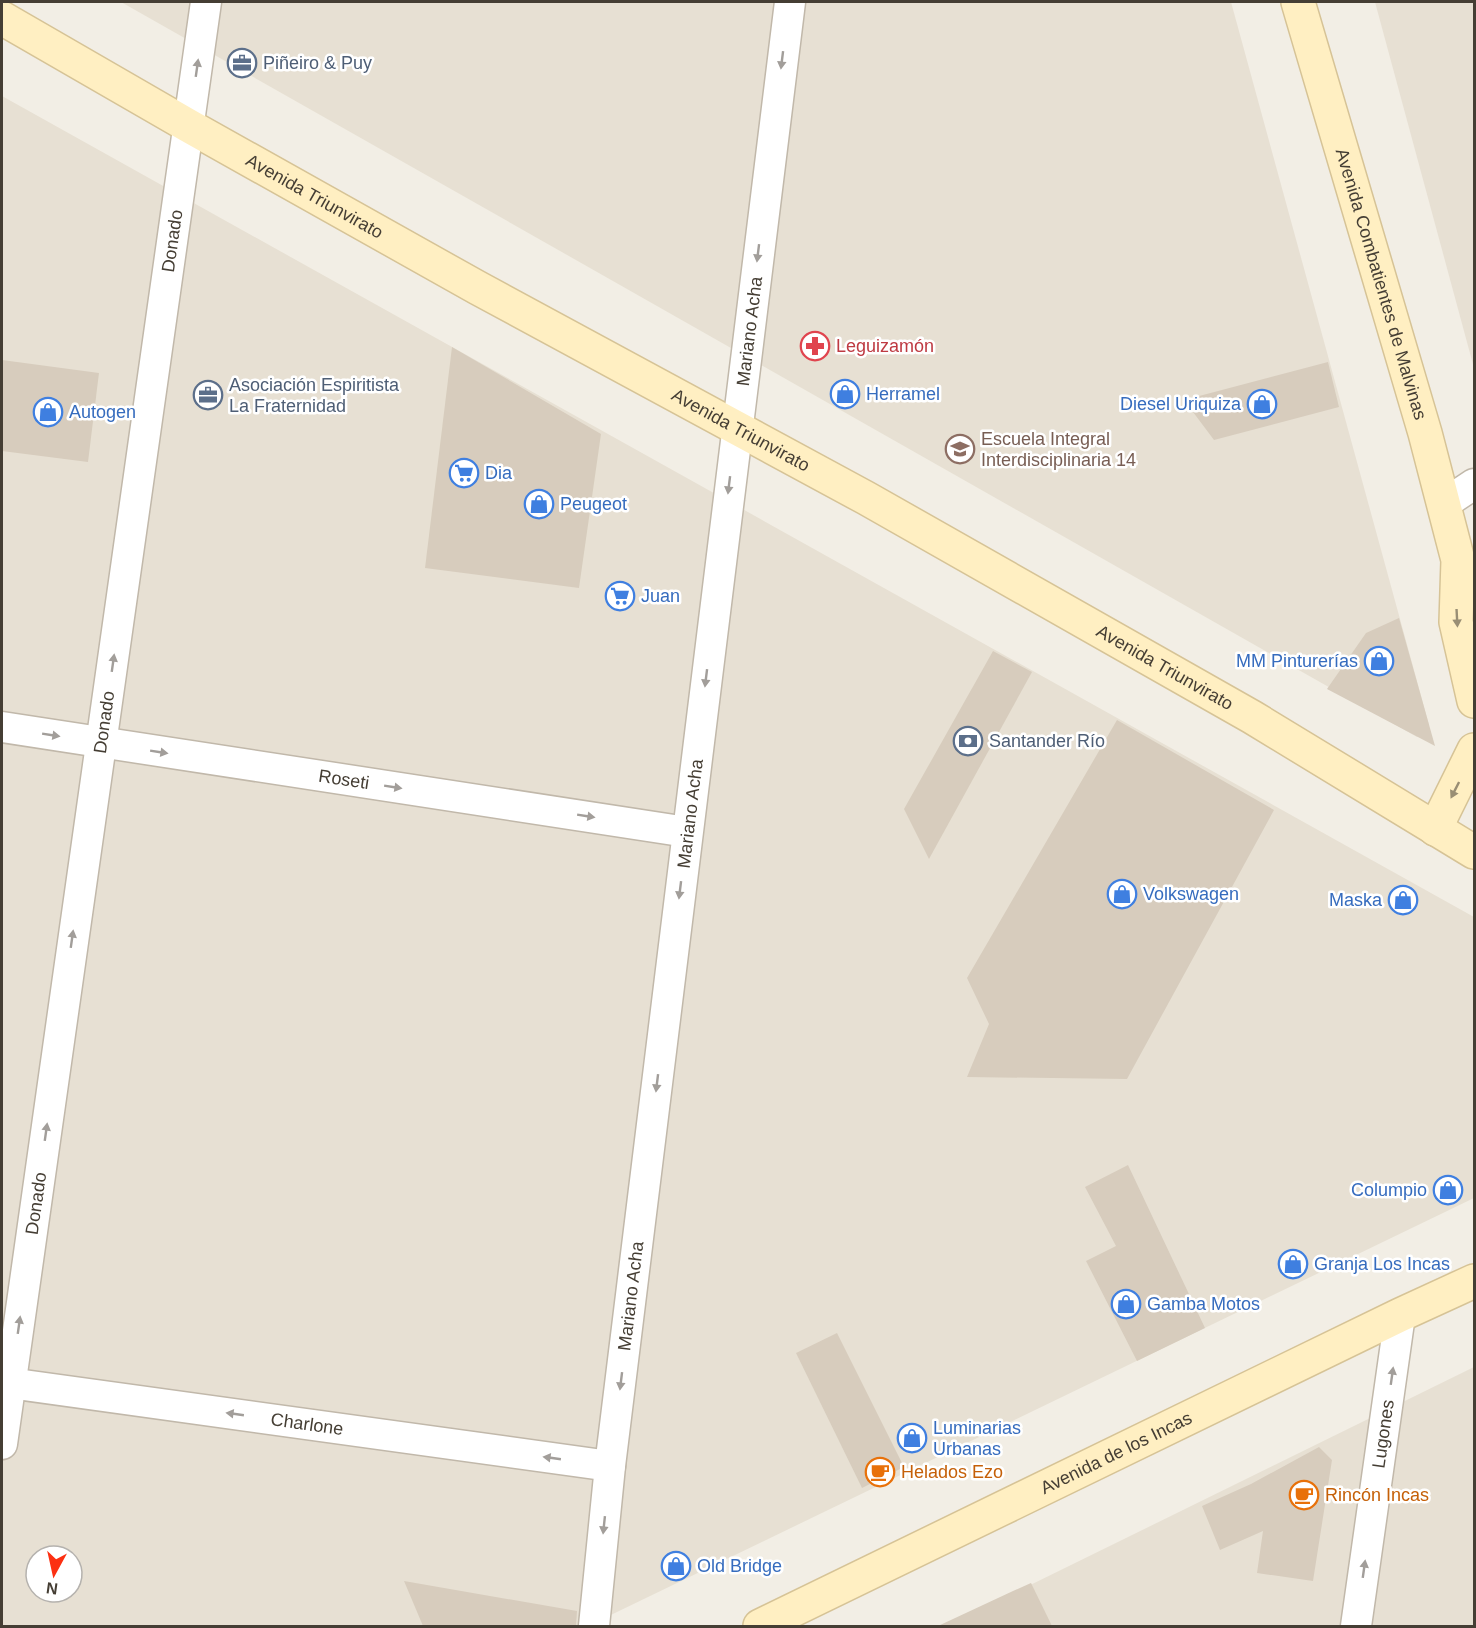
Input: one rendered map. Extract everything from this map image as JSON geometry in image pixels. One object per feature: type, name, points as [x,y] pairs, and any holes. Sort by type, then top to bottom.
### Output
[{"type":"main road","name":"Avenida Combatientes de Malvinas","points":[[1300,4],[1444,504],[1466,572],[1456,621],[1474,701]]},
{"type":"main road","name":"Avenida Triunvirato","points":[[2,18],[478,288],[876,503],[1252,717],[1474,852]]},
{"type":"main road","points":[[1435,829],[1474,750]]},
{"type":"main road","name":"Avenida de los Incas","points":[[760,1626],[1474,1281]]},
{"type":"street","name":"Donado","points":[[2,1444],[6,1383],[101,743],[206,2]]},
{"type":"street","name":"Mariano Acha","points":[[594,1626],[610,1466],[790,2]]},
{"type":"street","points":[[1444,504],[1474,484]]},
{"type":"street","name":"Roseti","points":[[2,727],[687,832]]},
{"type":"street","name":"Lugones","points":[[1356,1626],[1400,1315]]},
{"type":"street","name":"Charlone","points":[[6,1383],[610,1466]]},
{"type":"shaded area","points":[[121,2],[1231,2],[1429,725],[1417,737]]},
{"type":"shaded area","points":[[1375,2],[1474,2],[1474,368]]},
{"type":"shaded area","points":[[2,96],[1474,917],[1474,1198],[588,1626],[2,1626]]},
{"type":"shaded area","points":[[1474,1367],[1474,1626],[947,1626]]},
{"type":"building","name":"Peugeot","points":[[452,347],[601,434],[579,588],[425,568]]},
{"type":"building","name":"Autogen","points":[[2,360],[99,373],[88,462],[2,451]]},
{"type":"building","name":"Diesel Uriquiza","points":[[1328,362],[1339,407],[1214,440],[1184,400]]},
{"type":"building","name":"MM Pinturerías","points":[[1399,618],[1435,746],[1327,689],[1366,633]]},
{"type":"building","name":"Santander Río","points":[[993,651],[1032,672],[929,859],[904,809]]},
{"type":"building","name":"Volkswagen","points":[[1117,720],[1274,810],[1127,1079],[967,1077],[989,1024],[967,978]]},
{"type":"building","points":[[1128,1165],[1205,1328],[1137,1361],[1086,1261],[1116,1246],[1085,1187]]},
{"type":"building","points":[[837,1333],[904,1467],[862,1488],[796,1353]]},
{"type":"building","points":[[1319,1447],[1332,1460],[1313,1581],[1257,1573],[1263,1531],[1220,1550],[1202,1506],[1251,1484]]},
{"type":"building","points":[[404,1581],[577,1611],[576,1626],[423,1626]]},
{"type":"building","points":[[1031,1583],[1052,1626],[938,1626],[1013,1591]]},
{"type":"place","name":"Piñeiro & Puy","points":[[242,63]]},
{"type":"place","name":"Leguizamón","points":[[815,346]]},
{"type":"place","name":"Herramel","points":[[845,394]]},
{"type":"place","name":"Asociación Espiritista La Fraternidad","points":[[208,395]]},
{"type":"place","name":"Diesel Uriquiza","points":[[1262,404]]},
{"type":"place","name":"Autogen","points":[[48,412]]},
{"type":"place","name":"Escuela Integral Interdisciplinaria 14","points":[[960,449]]},
{"type":"place","name":"Dia","points":[[464,473]]},
{"type":"place","name":"Peugeot","points":[[539,504]]},
{"type":"place","name":"Juan","points":[[620,596]]},
{"type":"place","name":"MM Pinturerías","points":[[1379,661]]},
{"type":"place","name":"Santander Río","points":[[968,741]]},
{"type":"place","name":"Volkswagen","points":[[1122,894]]},
{"type":"place","name":"Maska","points":[[1403,900]]},
{"type":"place","name":"Columpio","points":[[1448,1190]]},
{"type":"place","name":"Granja Los Incas","points":[[1293,1264]]},
{"type":"place","name":"Gamba Motos","points":[[1126,1304]]},
{"type":"place","name":"Luminarias Urbanas","points":[[912,1438]]},
{"type":"place","name":"Helados Ezo","points":[[880,1472]]},
{"type":"place","name":"Rincón Incas","points":[[1304,1495]]},
{"type":"place","name":"Old Bridge","points":[[676,1566]]}]
